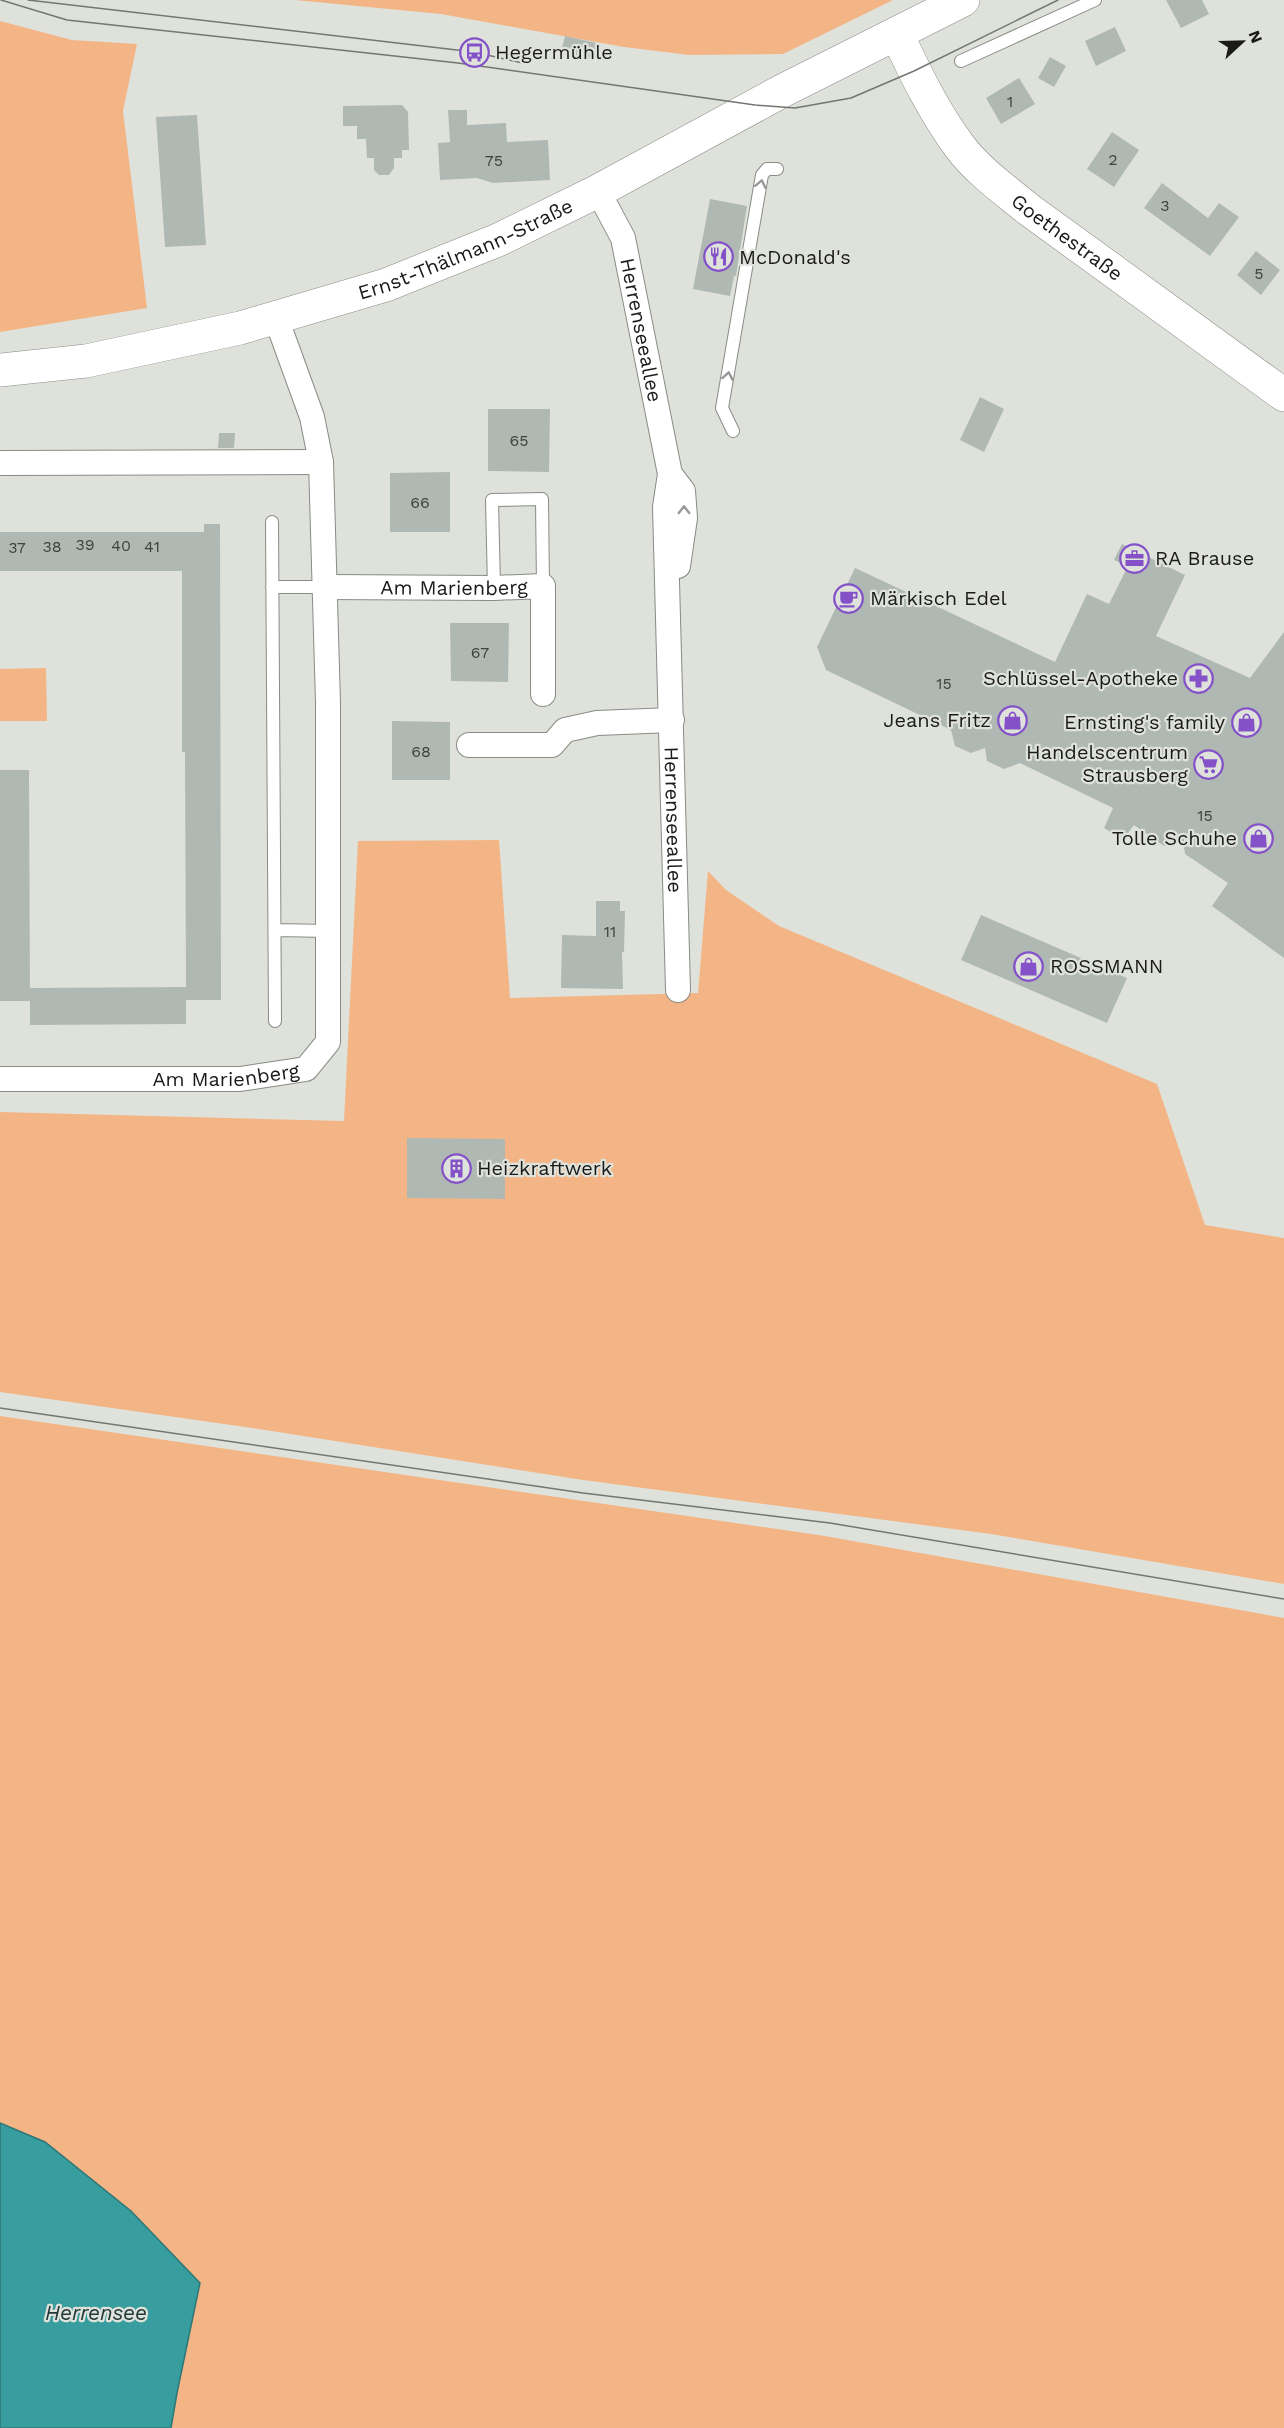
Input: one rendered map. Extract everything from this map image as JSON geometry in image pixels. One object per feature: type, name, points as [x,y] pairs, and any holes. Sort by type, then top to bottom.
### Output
[{"type":"main road","name":"Ernst-Thälmann-Straße","points":[[0,370],[86,361],[240,328],[387,285],[498,240],[598,191],[764,100],[963,0]]},
{"type":"main road","name":"Goethestraße","points":[[897,34],[927,95],[960,148],[990,178],[1028,209],[1284,396]]},
{"type":"street","name":"Herrenseeallee","points":[[598,191],[623,238],[670,474],[683,491],[685,518],[675,590],[670,652],[678,990]]},
{"type":"street","name":"Am Marienberg","points":[[0,1079],[240,1079],[306,1069],[328,1042],[330,931],[327,587],[321,462],[312,417],[276,318]]},
{"type":"street","points":[[0,463],[321,462]]},
{"type":"street","name":"Am Marienberg","points":[[327,587],[543,586],[543,694]]},
{"type":"street","points":[[469,745],[552,745],[565,730],[597,723],[672,720]]},
{"type":"lane","points":[[961,61],[1095,0]]},
{"type":"lane","points":[[734,431],[722,408],[762,175],[767,169],[777,169]]},
{"type":"lane","points":[[494,588],[492,500],[542,500],[543,586]]},
{"type":"lane","points":[[272,522],[275,1021]]},
{"type":"lane","name":"Am Marienberg","points":[[272,587],[327,587]]},
{"type":"lane","points":[[276,930],[330,931]]},
{"type":"shaded area","points":[[295,0],[893,0],[783,54],[689,55],[624,47],[441,14]]},
{"type":"shaded area","points":[[0,21],[72,40],[137,44],[123,111],[147,308],[0,332]]},
{"type":"shaded area","points":[[46,668],[47,721],[0,721],[0,669]]},
{"type":"shaded area","points":[[499,840],[510,998],[698,993],[708,871],[726,890],[779,926],[1157,1084],[1205,1225],[1284,1238],[1284,1584],[991,1534],[583,1480],[252,1428],[0,1392],[0,1112],[344,1121],[358,841]]},
{"type":"shaded area","points":[[0,1416],[825,1536],[1284,1618],[1284,2428],[171,2428],[200,2283],[131,2211],[45,2142],[0,2123]]},
{"type":"water","name":"Herrensee","points":[[0,2123],[45,2142],[131,2211],[200,2283],[171,2428],[0,2428]]},
{"type":"building","points":[[1166,0],[1202,0],[1209,14],[1181,28]]},
{"type":"building","points":[[1115,27],[1126,51],[1096,66],[1085,41]]},
{"type":"building","points":[[565,36],[597,43],[593,59],[561,52]]},
{"type":"building","points":[[1050,57],[1066,66],[1054,87],[1038,78]]},
{"type":"building","points":[[1019,78],[1035,104],[1001,124],[986,98]]},
{"type":"building","points":[[402,105],[408,112],[409,150],[402,150],[402,158],[394,158],[394,168],[389,175],[379,175],[374,170],[374,158],[367,158],[366,139],[357,139],[357,126],[343,126],[343,106]]},
{"type":"building","points":[[448,110],[467,110],[467,125],[506,123],[507,142],[548,140],[550,180],[493,183],[477,178],[440,180],[438,143],[450,142]]},
{"type":"building","points":[[197,115],[206,245],[165,247],[156,117]]},
{"type":"building","points":[[1112,132],[1139,150],[1114,187],[1087,169]]},
{"type":"building","points":[[1162,183],[1208,218],[1219,203],[1239,217],[1210,256],[1144,208]]},
{"type":"building","name":"McDonald's","points":[[710,199],[747,206],[736,276],[734,276],[730,296],[693,289]]},
{"type":"building","points":[[1256,251],[1280,270],[1261,295],[1237,275]]},
{"type":"building","points":[[980,397],[1004,409],[984,452],[960,440]]},
{"type":"building","points":[[488,409],[550,409],[549,472],[488,471]]},
{"type":"building","points":[[219,433],[235,433],[234,448],[218,448]]},
{"type":"building","points":[[450,472],[450,532],[390,532],[390,473]]},
{"type":"building","points":[[204,524],[220,524],[221,1000],[186,1000],[186,1024],[30,1025],[30,988],[186,987],[182,571],[0,571],[0,532],[204,532]]},
{"type":"building","name":"Handelscentrum Strausberg","points":[[1122,544],[1185,575],[1156,636],[1250,678],[1284,632],[1284,958],[1212,906],[1228,883],[1185,854],[1183,841],[1164,846],[1134,825],[1123,840],[1104,828],[1113,808],[1020,763],[1004,769],[987,761],[985,748],[971,753],[955,746],[951,730],[826,670],[817,647],[855,568],[1055,662],[1087,594],[1109,604],[1128,566],[1114,560]]},
{"type":"building","points":[[450,623],[509,623],[508,682],[451,681]]},
{"type":"building","points":[[392,721],[450,722],[450,780],[392,780]]},
{"type":"building","points":[[0,770],[29,770],[30,1001],[0,1001]]},
{"type":"building","points":[[596,901],[620,901],[620,911],[625,911],[624,952],[622,952],[623,989],[561,988],[562,935],[596,936]]},
{"type":"building","points":[[981,915],[1127,978],[1107,1023],[961,960]]},
{"type":"building","name":"Heizkraftwerk","points":[[407,1138],[505,1139],[505,1199],[407,1198]]},
{"type":"tram line","points":[[1,0],[67,20],[458,63],[755,105],[795,108],[851,98],[914,71],[1058,0]]},
{"type":"tram line","points":[[28,0],[474,52],[527,64]]},
{"type":"tram line","points":[[0,1408],[583,1493],[830,1523],[1284,1599]]},
{"type":"place","name":"Hegermühle","points":[[474,52]]},
{"type":"place","name":"McDonald's","points":[[718,257]]},
{"type":"place","name":"RA Brause","points":[[1134,558]]},
{"type":"place","name":"Märkisch Edel","points":[[849,598]]},
{"type":"place","name":"Schlüssel-Apotheke","points":[[1199,678]]},
{"type":"place","name":"Jeans Fritz","points":[[1012,720]]},
{"type":"place","name":"Ernsting's family","points":[[1246,722]]},
{"type":"place","name":"Handelscentrum Strausberg","points":[[1209,764]]},
{"type":"place","name":"Tolle Schuhe","points":[[1258,838]]},
{"type":"place","name":"ROSSMANN","points":[[1029,966]]},
{"type":"place","name":"Heizkraftwerk","points":[[456,1168]]}]
